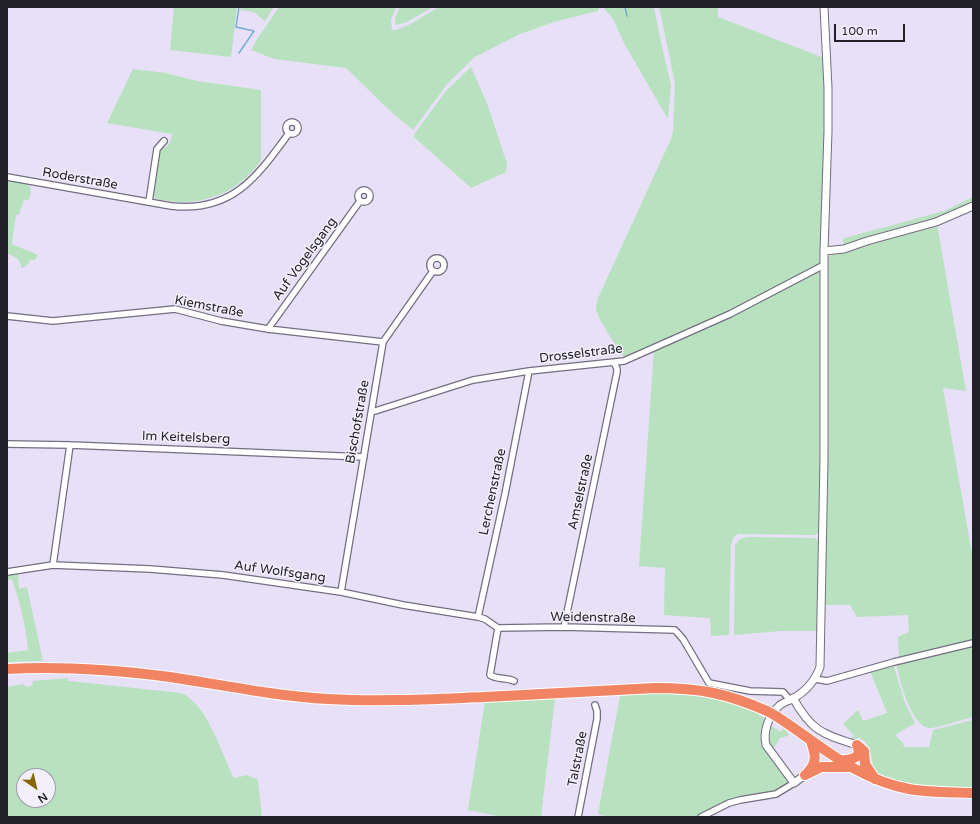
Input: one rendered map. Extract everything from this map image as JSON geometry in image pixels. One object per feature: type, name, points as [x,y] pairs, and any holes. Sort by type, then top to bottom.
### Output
[{"type":"highway","points":[[7,669],[71,668],[128,672],[299,696],[366,700],[426,700],[655,688],[679,688],[705,691],[737,699],[772,714],[840,761],[875,779],[911,790],[973,793]]},
{"type":"highway","points":[[805,775],[815,763],[815,754],[811,741]]},
{"type":"highway","points":[[840,761],[853,759],[857,756],[859,753],[857,745]]},
{"type":"highway","points":[[857,745],[864,751],[866,764],[875,779]]},
{"type":"highway","points":[[805,775],[821,768],[850,767]]},
{"type":"main road","points":[[805,775],[794,783],[766,746],[765,731],[773,712],[780,705],[808,687],[815,679],[820,667],[825,371],[824,251],[828,131],[828,88],[824,7]]},
{"type":"main road","points":[[824,251],[844,249],[936,222],[973,206]]},
{"type":"main road","points":[[791,699],[817,730],[833,738],[857,745]]},
{"type":"street","name":"Roderstraße","points":[[7,177],[171,206],[187,207],[212,204],[223,200],[240,190],[252,180],[289,133]]},
{"type":"street","points":[[148,202],[157,149],[164,141]]},
{"type":"street","name":"Auf Vogelsgang","points":[[268,329],[360,202]]},
{"type":"street","name":"Drosselstraße","points":[[372,412],[473,380],[529,371],[624,361],[730,314],[824,265]]},
{"type":"street","name":"Bischofstraße","points":[[341,592],[383,342],[433,271]]},
{"type":"street","name":"Kiemstraße","points":[[7,316],[53,321],[175,309],[220,321],[268,329],[383,342]]},
{"type":"street","name":"Amselstraße","points":[[564,628],[617,372],[614,362]]},
{"type":"street","name":"Lerchenstraße","points":[[478,617],[529,371]]},
{"type":"street","name":"Im Keitelsberg","points":[[7,444],[70,445],[364,457]]},
{"type":"street","points":[[53,565],[70,445]]},
{"type":"street","name":"Auf Wolfsgang","points":[[7,572],[53,565],[150,569],[223,575],[341,592],[403,605],[478,617],[498,628]]},
{"type":"street","points":[[498,628],[490,675],[494,678],[507,678],[514,681]]},
{"type":"street","name":"Weidenstraße","points":[[498,628],[675,630],[683,638],[709,683],[750,691],[781,691],[791,699]]},
{"type":"street","points":[[815,679],[827,681],[894,662],[973,643]]},
{"type":"street","name":"Talstraße","points":[[578,817],[597,719],[595,705]]},
{"type":"street","points":[[701,817],[729,803],[776,794],[794,783]]},
{"type":"green space","points":[[174,7],[237,7],[231,57],[170,50]]},
{"type":"green space","points":[[241,7],[274,7],[265,21],[254,12],[240,10]]},
{"type":"green space","points":[[279,7],[396,7],[391,20],[392,30],[407,26],[439,7],[599,8],[598,11],[554,22],[520,34],[475,57],[448,83],[413,130],[388,109],[346,68],[274,59],[251,50]]},
{"type":"green space","points":[[400,7],[433,7],[407,22],[396,25],[395,18]]},
{"type":"green space","points":[[603,7],[654,7],[671,85],[668,119],[625,45],[613,19]]},
{"type":"green space","points":[[659,7],[718,7],[718,17],[824,58],[826,109],[822,261],[817,266],[740,306],[625,357],[597,314],[596,307],[598,298],[673,132],[675,83]]},
{"type":"green space","points":[[471,67],[488,106],[507,164],[506,172],[471,188],[414,137],[415,133],[446,91]]},
{"type":"green space","points":[[133,69],[166,73],[197,81],[261,90],[261,160],[246,177],[237,184],[218,195],[207,199],[180,202],[153,198],[152,195],[159,153],[170,143],[172,134],[107,123]]},
{"type":"green space","points":[[7,180],[18,181],[26,184],[31,190],[31,195],[28,201],[24,199],[19,215],[16,215],[12,244],[38,255],[35,260],[30,260],[27,266],[21,268],[21,264],[17,258],[7,253]]},
{"type":"green space","points":[[973,197],[973,204],[930,221],[869,237],[849,244],[843,244],[843,240],[845,238],[944,211]]},
{"type":"green space","points":[[937,224],[966,391],[943,388],[973,560],[973,641],[899,659],[898,637],[909,632],[908,615],[857,617],[850,605],[823,605],[827,261],[828,257],[831,255]]},
{"type":"green space","points":[[817,271],[821,272],[823,321],[819,532],[815,535],[738,534],[734,537],[731,544],[729,635],[711,636],[710,618],[664,615],[665,568],[639,566],[654,349]]},
{"type":"green space","points":[[748,537],[815,538],[819,542],[818,631],[781,631],[734,635],[735,545],[740,539]]},
{"type":"green space","points":[[18,574],[19,589],[27,587],[43,661],[7,662],[7,653],[28,650],[18,597],[12,579],[7,580],[7,576]]},
{"type":"green space","points":[[973,644],[973,717],[932,728],[922,725],[916,719],[906,700],[897,663]]},
{"type":"green space","points":[[891,665],[894,666],[905,703],[915,723],[895,735],[903,743],[904,747],[929,747],[933,730],[973,720],[973,788],[922,786],[910,784],[885,776],[873,770],[870,751],[866,743],[859,737],[856,741],[850,739],[854,736],[843,724],[858,710],[863,721],[887,713],[870,671]]},
{"type":"green space","points":[[68,678],[68,681],[181,693],[190,698],[206,718],[234,778],[248,775],[258,780],[262,817],[104,817],[102,815],[100,817],[7,817],[7,687],[23,684],[27,687],[32,686],[33,681]]},
{"type":"green space","points":[[675,692],[715,697],[748,707],[765,719],[762,733],[767,752],[786,779],[787,783],[782,788],[774,792],[732,799],[696,817],[608,817],[598,814],[620,696],[643,693]]},
{"type":"green space","points":[[555,699],[541,817],[503,817],[468,810],[485,701]]},
{"type":"green space","points":[[771,726],[781,732],[783,728],[789,734],[788,736],[780,738],[773,749],[768,738]]},
{"type":"waterway","points":[[239,7],[236,27],[254,31],[239,53]]},
{"type":"waterway","points":[[625,7],[627,16]]}]
